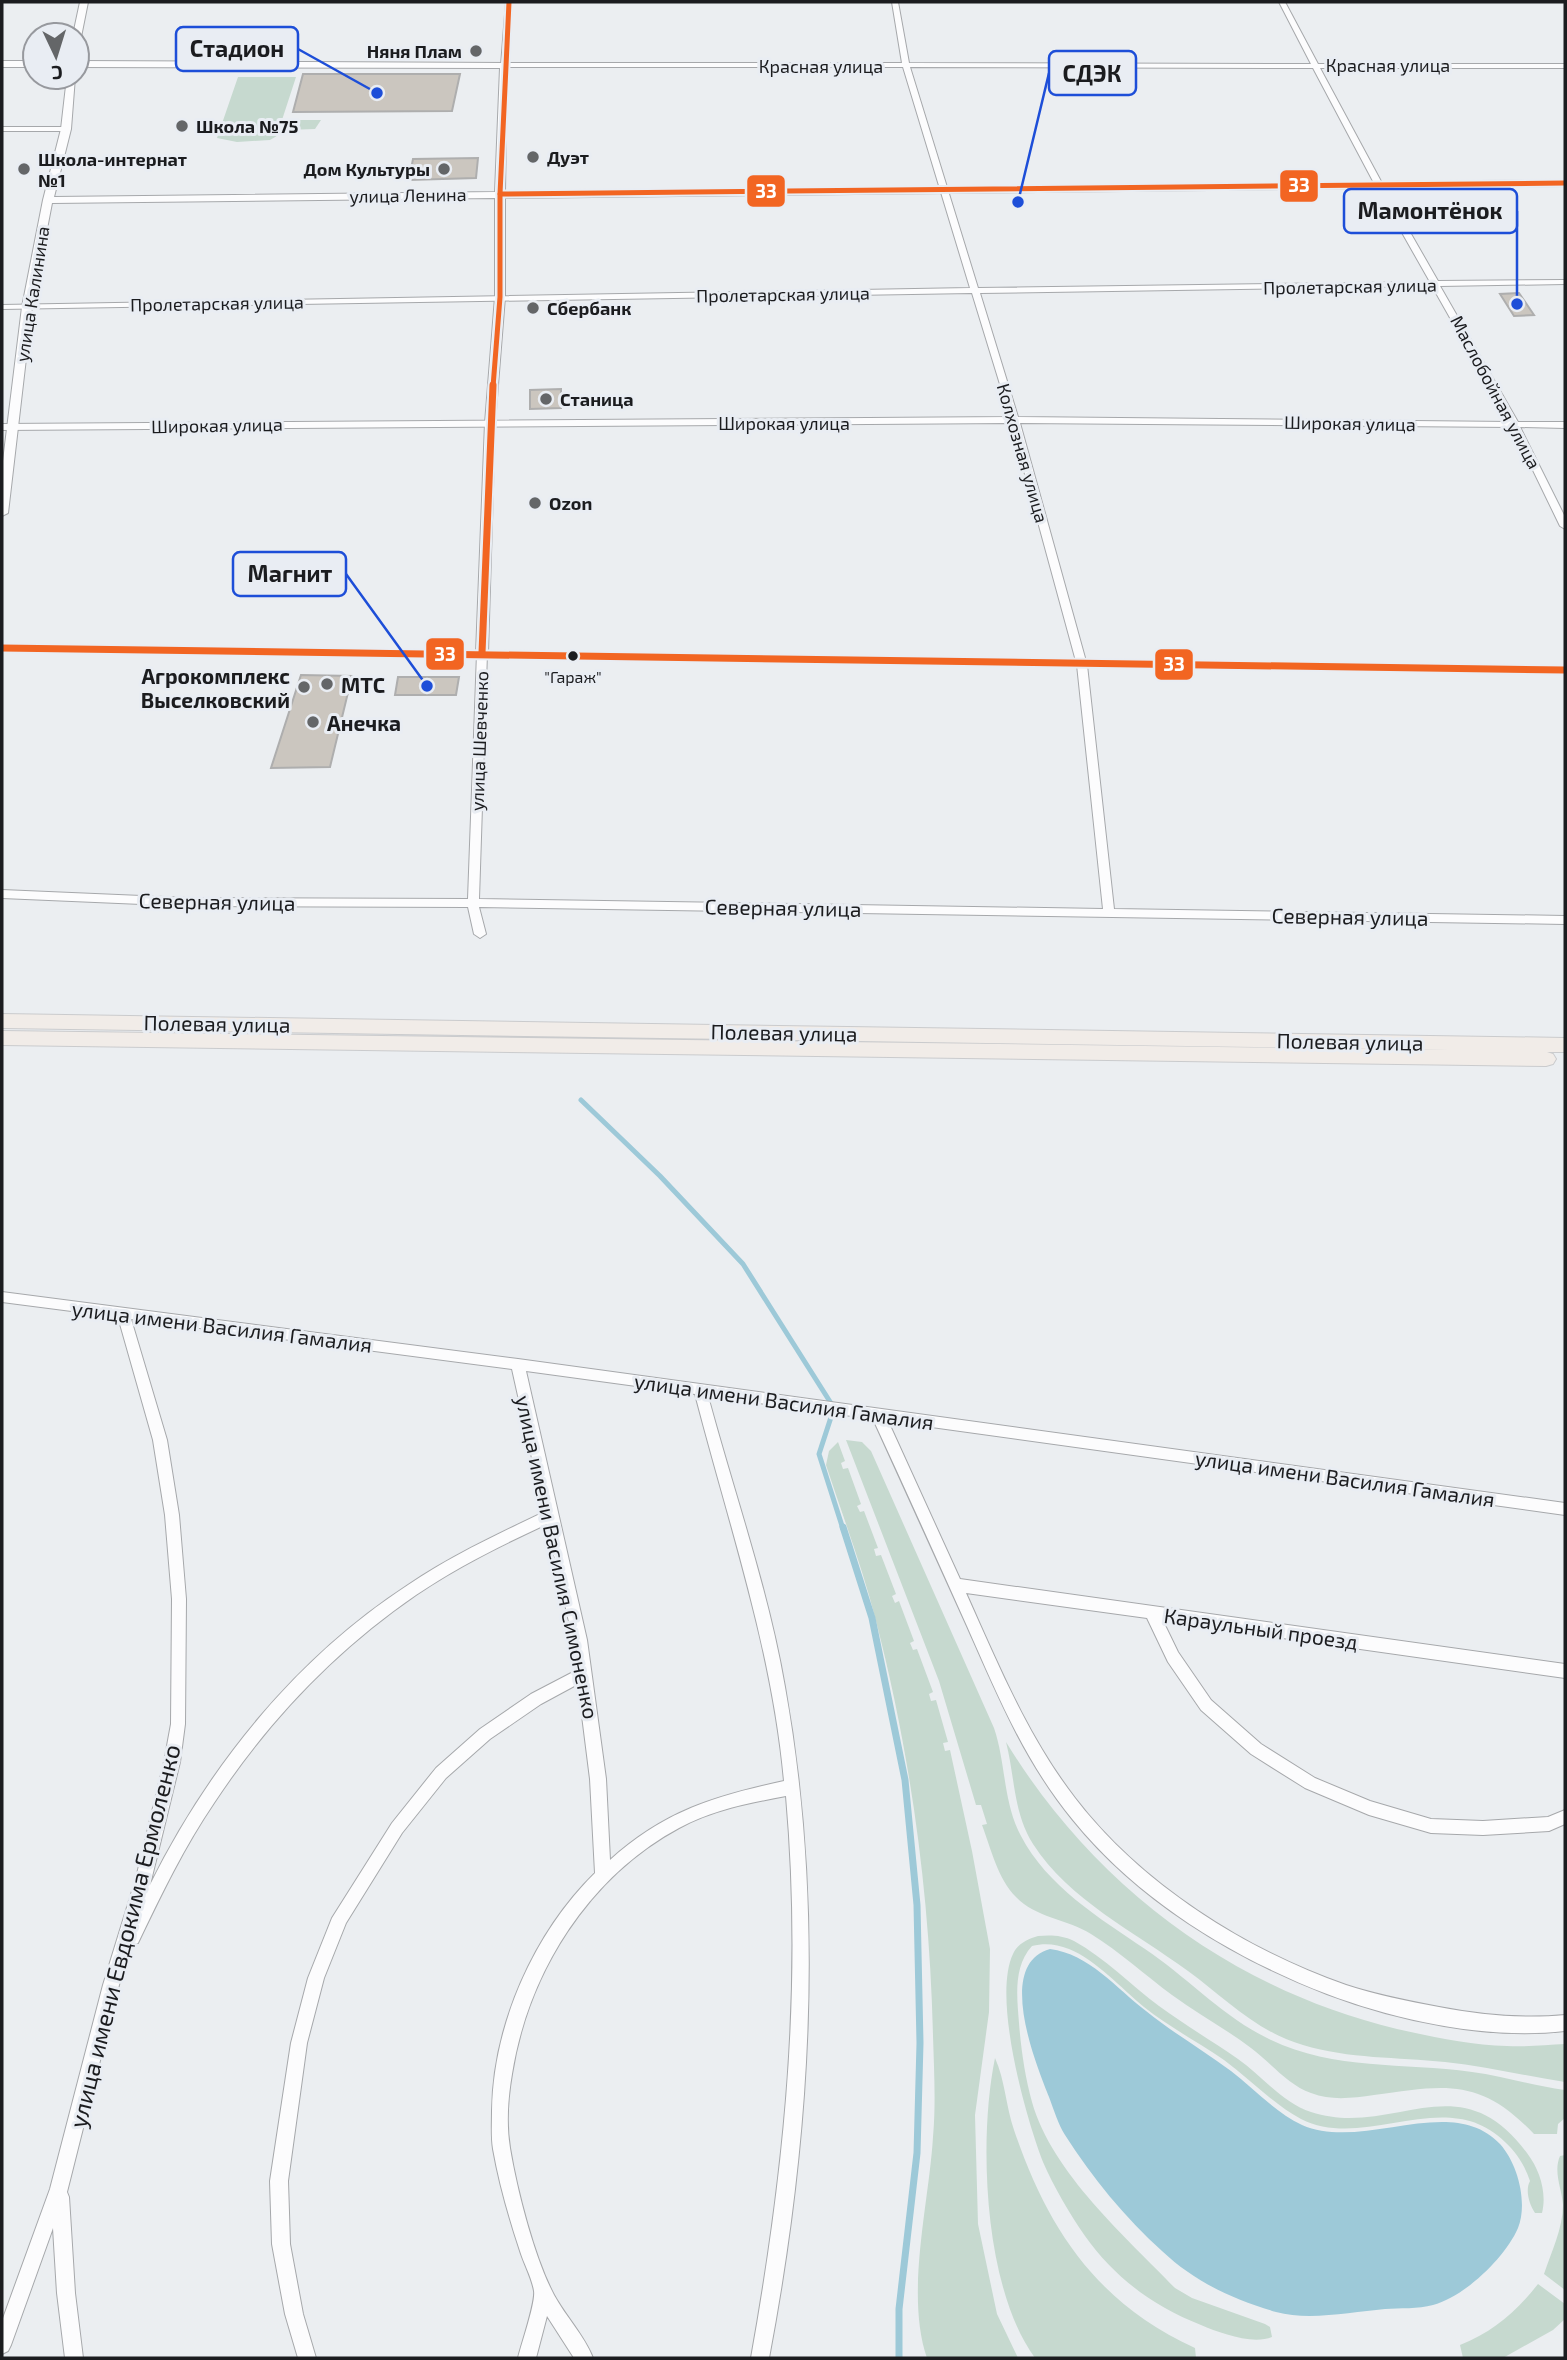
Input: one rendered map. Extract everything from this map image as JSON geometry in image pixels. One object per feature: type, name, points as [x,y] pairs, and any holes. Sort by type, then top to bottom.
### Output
[{"type":"highway","name":"Полевая улица","points":[[2,1021],[1565,1045]]},
{"type":"highway","name":"Полевая улица","points":[[2,1038],[1565,1059]]},
{"type":"main road","points":[[2,648],[1565,670]]},
{"type":"street","points":[[80,21],[84,2]]},
{"type":"street","name":"улица Шевченко","points":[[480,934],[473,903],[490,422],[500,297],[500,194],[509,2]]},
{"type":"street","name":"Колхозная улица","points":[[895,2],[906,66],[1014,420],[1082,664],[1109,912]]},
{"type":"street","name":"Маслобойная улица","points":[[1282,2],[1380,185],[1516,425],[1565,526]]},
{"type":"street","points":[[2,64],[21,64]]},
{"type":"street","name":"Красная улица","points":[[91,64],[1565,66]]},
{"type":"street","name":"улица Калинина","points":[[2,513],[27,307],[48,200],[66,129],[70,91]]},
{"type":"street","points":[[2,129],[66,129]]},
{"type":"street","name":"улица Ленина","points":[[48,200],[1565,183]]},
{"type":"street","name":"Пролетарская улица","points":[[2,307],[1565,282]]},
{"type":"street","name":"Широкая улица","points":[[2,427],[1014,420],[1565,425]]},
{"type":"street","name":"Северная улица","points":[[2,894],[188,902],[473,903],[1565,920]]},
{"type":"street","name":"улица имени Василия Гамалия","points":[[2,1297],[519,1364],[1565,1509]]},
{"type":"street","name":"улица имени Евдокима Ермоленко","points":[[2,2345],[60,2189],[110,1986],[144,1878],[172,1762],[180,1689],[178,1599],[172,1515],[160,1440],[123,1313]]},
{"type":"street","name":"улица имени Василия Симоненко","points":[[519,1364],[585,1673],[598,1779],[603,1875]]},
{"type":"street","points":[[700,1390],[762,1609],[779,1686],[792,1787],[803,1958],[786,2203],[760,2358]]},
{"type":"street","points":[[878,1414],[1020,1728],[1040,1762],[1086,1824],[1150,1884],[1225,1938],[1291,1973],[1354,1996],[1423,2014],[1487,2023],[1565,2023]]},
{"type":"street","points":[[110,1986],[152,1895],[190,1824],[232,1761],[277,1704],[380,1609],[506,1534],[552,1515]]},
{"type":"street","name":"Караульный проезд","points":[[956,1585],[1565,1671]]},
{"type":"street","points":[[1152,1613],[1173,1657],[1206,1705],[1256,1749],[1310,1783],[1369,1808],[1431,1826],[1483,1828],[1549,1824],[1565,1817]]},
{"type":"street","points":[[307,2358],[294,2314],[281,2244],[279,2181],[299,2043],[316,1978],[341,1917],[397,1828],[441,1773],[485,1734],[536,1699],[585,1673]]},
{"type":"street","points":[[584,2358],[544,2293],[522,2234],[500,2139],[503,2072],[522,2000],[552,1940],[586,1892],[628,1852],[672,1823],[729,1801],[792,1787]]},
{"type":"street","points":[[60,2189],[66,2293],[74,2358]]},
{"type":"street","points":[[527,2358],[544,2293]]},
{"type":"green space","points":[[238,77],[296,77],[282,120],[321,120],[315,129],[287,130],[270,140],[237,142],[217,138]]},
{"type":"green space","points":[[846,1440],[862,1442],[871,1451],[994,1728],[1015,1823],[1032,1854],[1060,1886],[1236,2020],[1269,2039],[1294,2049],[1344,2061],[1472,2072],[1565,2090],[1565,2118],[1558,2124],[1557,2134],[1534,2134],[1496,2102],[1460,2089],[1421,2089],[1342,2098],[1319,2096],[1303,2089],[1232,2034],[1172,1995],[1102,1941],[1082,1929],[1033,1910],[1016,1897],[1004,1882],[992,1854],[982,1825],[987,1824],[981,1805],[976,1805],[939,1681]]},
{"type":"green space","points":[[838,1442],[845,1461],[841,1463],[843,1469],[848,1468],[861,1504],[857,1506],[860,1512],[864,1511],[878,1548],[874,1549],[876,1556],[881,1555],[896,1594],[892,1596],[895,1603],[899,1601],[914,1641],[910,1643],[913,1650],[917,1649],[933,1692],[929,1694],[931,1701],[936,1700],[948,1742],[943,1743],[945,1751],[950,1750],[972,1851],[990,1949],[989,2012],[975,2115],[978,2224],[997,2314],[1018,2358],[927,2358],[921,2333],[918,2278],[934,2112],[928,1931],[909,1775],[888,1672],[865,1582],[826,1465],[829,1451]]},
{"type":"green space","points":[[1006,1742],[1041,1794],[1081,1842],[1125,1886],[1173,1925],[1224,1959],[1279,1988],[1337,2011],[1397,2029],[1493,2045],[1565,2044],[1565,2082],[1460,2064],[1320,2050],[1286,2039],[1256,2023],[1188,1971],[1084,1899],[1048,1864],[1026,1832],[1015,1794]]},
{"type":"green space","points":[[1038,1936],[1065,1938],[1085,1948],[1159,2006],[1238,2059],[1282,2096],[1311,2112],[1341,2118],[1370,2117],[1450,2106],[1476,2111],[1502,2126],[1532,2160],[1543,2190],[1542,2213],[1535,2213],[1531,2205],[1528,2193],[1530,2181],[1517,2155],[1505,2142],[1482,2126],[1457,2119],[1432,2118],[1352,2128],[1326,2127],[1301,2119],[1224,2060],[1135,2000],[1089,1960],[1060,1946],[1032,1946],[1019,1973],[1021,2043],[1032,2102],[1056,2154],[1073,2179],[1113,2225],[1175,2288],[1192,2298],[1265,2324],[1270,2327],[1272,2337],[1255,2340],[1236,2337],[1167,2309],[1122,2278],[1097,2251],[1062,2200],[1036,2142],[1020,2088],[1006,1999],[1013,1954],[1023,1942]]},
{"type":"green space","points":[[995,2058],[1011,2121],[1043,2200],[1060,2231],[1080,2260],[1104,2286],[1160,2330],[1195,2348],[1196,2358],[1035,2358],[1018,2329],[1005,2294],[995,2254],[987,2171],[987,2130]]},
{"type":"green space","points":[[1565,2155],[1565,2290],[1544,2274],[1561,2223],[1563,2205],[1557,2168],[1560,2156]]},
{"type":"green space","points":[[1538,2284],[1565,2304],[1565,2319],[1553,2330],[1503,2358],[1463,2358],[1460,2345],[1503,2320]]},
{"type":"water","points":[[1050,1949],[1064,1952],[1090,1965],[1156,2019],[1231,2071],[1283,2114],[1302,2125],[1326,2131],[1352,2132],[1432,2122],[1457,2123],[1480,2129],[1506,2152],[1520,2184],[1521,2218],[1512,2240],[1482,2275],[1458,2294],[1445,2301],[1421,2307],[1316,2316],[1289,2315],[1244,2301],[1188,2272],[1162,2251],[1122,2211],[1086,2166],[1060,2126],[1029,2040],[1022,1994],[1025,1974],[1034,1958]]},
{"type":"building","points":[[303,74],[460,74],[452,111],[293,112]]},
{"type":"building","name":"Дом Культуры","points":[[478,158],[476,178],[409,180],[413,159]]},
{"type":"building","points":[[1519,293],[1534,315],[1514,316],[1500,294]]},
{"type":"building","name":"Станица","points":[[561,389],[561,408],[530,409],[530,390]]},
{"type":"building","name":"Анечка","points":[[301,675],[352,676],[330,767],[271,768]]},
{"type":"building","points":[[398,677],[459,677],[456,695],[395,695]]},
{"type":"waterway","points":[[581,1100],[660,1176],[743,1264],[834,1408],[819,1454],[843,1529]]},
{"type":"waterway","points":[[843,1527],[872,1618],[905,1780],[917,1905],[920,2043],[917,2153],[899,2309],[899,2358]]},
{"type":"transit line","name":"33","points":[[482,653],[490,423],[500,297],[500,194],[509,2]]},
{"type":"transit line","name":"33","points":[[500,194],[1565,183]]},
{"type":"transit line","name":"33","points":[[2,648],[1565,670]]},
{"type":"place","name":"Няня Плам","points":[[476,51]]},
{"type":"place","name":"Стадион","points":[[377,93]]},
{"type":"place","name":"Школа №75","points":[[182,126]]},
{"type":"place","name":"Дуэт","points":[[533,157]]},
{"type":"place","name":"Школа-интернат №1","points":[[24,169]]},
{"type":"place","name":"Дом Культуры","points":[[444,169]]},
{"type":"place","name":"СДЭК","points":[[1018,202]]},
{"type":"place","name":"Мамонтёнок","points":[[1517,304]]},
{"type":"place","name":"Сбербанк","points":[[533,308]]},
{"type":"place","name":"Станица","points":[[546,399]]},
{"type":"place","name":"Ozon","points":[[535,503]]},
{"type":"place","name":"\"Гараж\"","points":[[573,656]]},
{"type":"place","name":"МТС","points":[[327,684]]},
{"type":"place","name":"Магнит","points":[[427,686]]},
{"type":"place","name":"Агрокомплекс Выселковский","points":[[304,687]]},
{"type":"place","name":"Анечка","points":[[313,722]]}]
